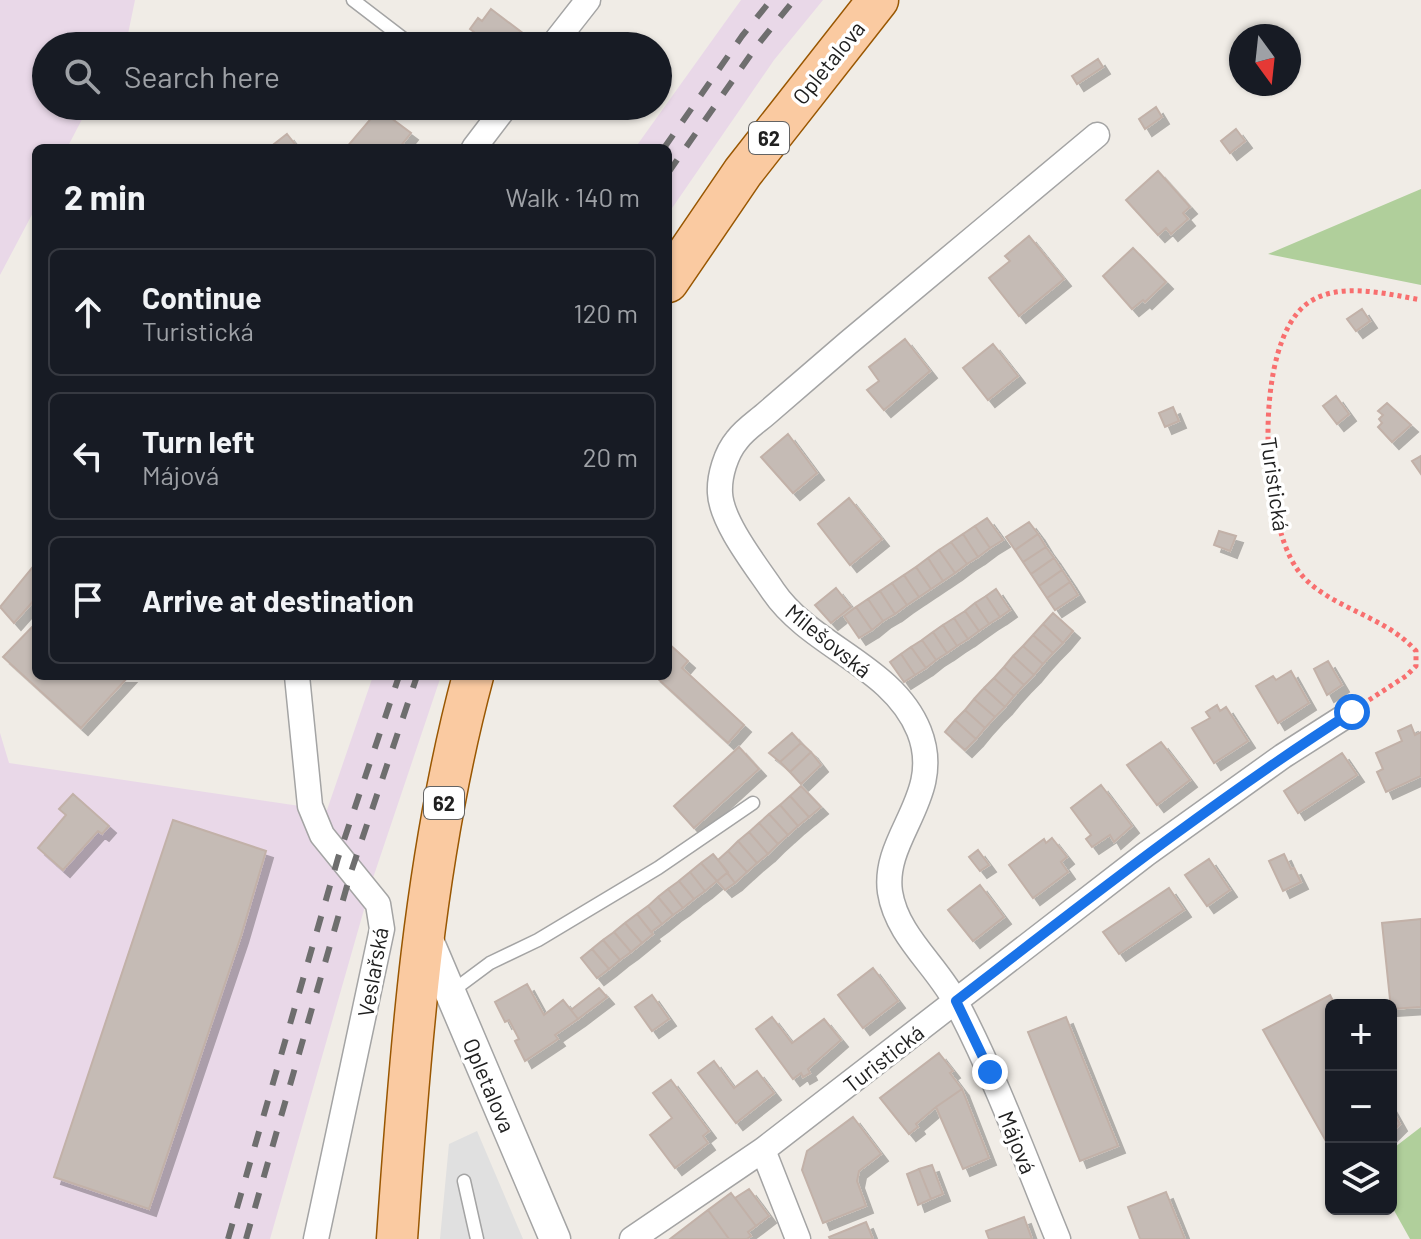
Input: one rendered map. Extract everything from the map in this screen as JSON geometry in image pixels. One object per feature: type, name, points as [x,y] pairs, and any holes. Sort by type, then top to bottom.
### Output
[{"type":"main road","name":"Opletalova","points":[[672,276],[751,161],[878,0]]},
{"type":"main road","name":"62","points":[[397,1239],[424,931],[452,753],[472,680]]},
{"type":"street","points":[[563,32],[588,0]]},
{"type":"street","points":[[476,144],[492,120]]},
{"type":"street","name":"Milešovská","points":[[956,1001],[896,917],[889,889],[891,859],[918,803],[926,756],[919,730],[898,696],[798,617],[777,596],[727,516],[720,494],[723,467],[736,440],[1097,135]]},
{"type":"street","name":"Veslařská","points":[[297,680],[310,806],[322,835],[378,904],[382,929],[316,1239]]},
{"type":"street","name":"Turistická","points":[[632,1239],[763,1150],[1146,854],[1283,756],[1352,712]]},
{"type":"street","name":"Opletalova","points":[[424,931],[555,1239]]},
{"type":"street","name":"Májová","points":[[956,1001],[990,1072],[1058,1239]]},
{"type":"street","points":[[763,1150],[798,1239]]},
{"type":"lane","points":[[353,0],[395,32]]},
{"type":"lane","points":[[450,992],[490,963],[538,940],[658,868],[753,803]]},
{"type":"lane","points":[[464,1181],[477,1239]]},
{"type":"path","name":"Turistická","points":[[1352,712],[1406,676],[1416,666],[1416,651],[1405,638],[1386,625],[1319,590],[1297,570],[1285,544],[1272,488],[1268,393],[1274,359],[1283,333],[1308,302],[1347,291],[1376,292],[1421,300]]},
{"type":"shaded area","points":[[0,0],[135,0],[128,32],[32,32],[32,120],[82,120],[69,144],[32,144],[32,215],[0,275]]},
{"type":"shaded area","points":[[741,0],[823,0],[774,60],[672,208],[672,144],[638,144],[655,120],[672,120],[672,96]]},
{"type":"shaded area","points":[[372,680],[440,680],[373,878],[270,1239],[0,1239],[0,733],[9,763],[327,810]]},
{"type":"shaded area","points":[[477,1131],[523,1239],[440,1239],[449,1144]]},
{"type":"green space","points":[[1421,189],[1421,285],[1268,254]]},
{"type":"green space","points":[[1421,1127],[1421,1239],[1410,1239],[1397,1215],[1397,1145]]},
{"type":"building","points":[[491,9],[521,32],[474,32],[470,29],[478,18],[482,21]]},
{"type":"building","points":[[1098,59],[1103,67],[1077,84],[1072,76]]},
{"type":"building","points":[[1156,107],[1162,117],[1145,129],[1139,119]]},
{"type":"building","points":[[370,120],[394,120],[411,133],[402,144],[349,144]]},
{"type":"building","points":[[1236,129],[1245,141],[1230,153],[1221,141]]},
{"type":"building","points":[[287,134],[295,144],[274,144]]},
{"type":"building","points":[[1158,171],[1190,207],[1183,213],[1188,219],[1171,234],[1166,228],[1158,235],[1126,200]]},
{"type":"building","points":[[1029,236],[1064,279],[1019,316],[989,278],[1010,261],[1005,256]]},
{"type":"building","points":[[1133,248],[1166,282],[1145,302],[1143,300],[1132,309],[1103,276]]},
{"type":"building","points":[[1362,309],[1370,321],[1356,331],[1347,319]]},
{"type":"building","points":[[905,339],[930,371],[884,410],[867,390],[879,381],[869,367]]},
{"type":"building","points":[[993,344],[1018,376],[988,400],[963,368]]},
{"type":"building","points":[[1336,396],[1349,414],[1337,424],[1323,406]]},
{"type":"building","points":[[1387,403],[1411,425],[1392,442],[1378,427],[1383,415],[1378,411]]},
{"type":"building","points":[[1173,407],[1179,421],[1165,427],[1159,413]]},
{"type":"building","points":[[788,434],[817,473],[793,493],[761,457]]},
{"type":"building","points":[[1421,456],[1421,474],[1412,461]]},
{"type":"building","points":[[849,498],[882,539],[850,565],[818,524]]},
{"type":"building","points":[[987,518],[1003,540],[990,548],[975,526]]},
{"type":"building","points":[[1029,522],[1038,534],[1015,550],[1006,537]]},
{"type":"building","points":[[975,526],[990,548],[978,557],[963,534]]},
{"type":"building","points":[[1219,531],[1236,536],[1230,551],[1214,545]]},
{"type":"building","points":[[963,534],[978,557],[967,564],[951,542]]},
{"type":"building","points":[[1038,534],[1046,547],[1023,562],[1015,550]]},
{"type":"building","points":[[951,542],[967,564],[955,573],[939,550]]},
{"type":"building","points":[[1046,547],[1054,558],[1031,574],[1023,562]]},
{"type":"building","points":[[939,550],[955,573],[943,581],[928,558]]},
{"type":"building","points":[[928,558],[943,581],[931,589],[916,567]]},
{"type":"building","points":[[1054,558],[1062,570],[1039,586],[1031,574]]},
{"type":"building","points":[[916,567],[931,589],[919,597],[904,575]]},
{"type":"building","points":[[32,568],[32,603],[14,623],[0,607]]},
{"type":"building","points":[[1062,570],[1070,582],[1047,598],[1039,586]]},
{"type":"building","points":[[904,575],[919,597],[907,605],[892,583]]},
{"type":"building","points":[[1070,582],[1078,595],[1055,610],[1047,598]]},
{"type":"building","points":[[892,583],[907,605],[895,614],[880,591]]},
{"type":"building","points":[[836,588],[851,607],[831,623],[815,605]]},
{"type":"building","points":[[996,589],[1010,610],[1000,617],[986,596]]},
{"type":"building","points":[[880,591],[895,614],[883,621],[868,599]]},
{"type":"building","points":[[986,596],[1000,617],[989,624],[975,603]]},
{"type":"building","points":[[868,599],[883,621],[872,630],[856,607]]},
{"type":"building","points":[[975,603],[989,624],[979,631],[965,611]]},
{"type":"building","points":[[856,607],[872,630],[859,638],[844,616]]},
{"type":"building","points":[[965,611],[979,631],[968,639],[954,618]]},
{"type":"building","points":[[1053,613],[1073,631],[1063,643],[1043,624]]},
{"type":"building","points":[[954,618],[968,639],[957,646],[943,625]]},
{"type":"building","points":[[1043,624],[1063,643],[1053,653],[1033,635]]},
{"type":"building","points":[[943,625],[957,646],[947,653],[933,632]]},
{"type":"building","points":[[32,627],[32,680],[125,680],[81,728],[3,657]]},
{"type":"building","points":[[933,632],[947,653],[936,660],[922,640]]},
{"type":"building","points":[[1033,635],[1053,653],[1043,664],[1023,646]]},
{"type":"building","points":[[922,640],[936,660],[926,668],[911,647]]},
{"type":"building","points":[[1023,646],[1043,664],[1034,675],[1013,656]]},
{"type":"building","points":[[672,647],[688,661],[682,668],[744,725],[728,743],[659,680],[672,680]]},
{"type":"building","points":[[911,647],[926,668],[915,675],[901,654]]},
{"type":"building","points":[[901,654],[915,675],[904,682],[890,662]]},
{"type":"building","points":[[1013,656],[1034,675],[1024,685],[1004,667]]},
{"type":"building","points":[[1328,661],[1342,685],[1327,695],[1314,669]]},
{"type":"building","points":[[1004,667],[1024,685],[1014,696],[994,678]]},
{"type":"building","points":[[1291,671],[1309,703],[1278,723],[1256,686],[1273,676],[1276,680]]},
{"type":"building","points":[[994,678],[1014,696],[1005,707],[984,688]]},
{"type":"building","points":[[984,688],[1005,707],[995,717],[974,699]]},
{"type":"building","points":[[974,699],[995,717],[985,728],[965,710]]},
{"type":"building","points":[[1217,705],[1220,711],[1226,707],[1248,741],[1214,763],[1192,728],[1210,718],[1206,712]]},
{"type":"building","points":[[965,710],[985,728],[976,739],[955,720]]},
{"type":"building","points":[[955,720],[976,739],[965,750],[945,732]]},
{"type":"building","points":[[1411,725],[1415,735],[1421,732],[1421,776],[1386,792],[1377,772],[1383,769],[1376,753],[1402,741],[1398,731]]},
{"type":"building","points":[[792,733],[801,743],[780,762],[769,753]]},
{"type":"building","points":[[1161,742],[1190,780],[1157,805],[1127,765]]},
{"type":"building","points":[[801,743],[811,752],[790,772],[780,762]]},
{"type":"building","points":[[739,747],[759,769],[694,828],[674,806]]},
{"type":"building","points":[[811,752],[821,765],[801,784],[790,772]]},
{"type":"building","points":[[1342,753],[1357,775],[1298,813],[1284,791]]},
{"type":"building","points":[[1101,785],[1132,826],[1114,842],[1110,835],[1092,847],[1086,839],[1091,835],[1071,808]]},
{"type":"building","points":[[801,786],[821,807],[809,817],[790,796]]},
{"type":"building","points":[[73,794],[109,826],[102,834],[98,831],[63,870],[38,848],[66,815],[59,809]]},
{"type":"building","points":[[790,796],[809,817],[798,826],[780,805]]},
{"type":"building","points":[[780,805],[798,826],[788,835],[769,814]]},
{"type":"building","points":[[769,814],[788,835],[778,844],[759,823]]},
{"type":"building","points":[[173,820],[266,851],[241,936],[149,1209],[54,1177]]},
{"type":"building","points":[[759,823],[778,844],[768,854],[749,832]]},
{"type":"building","points":[[749,832],[768,854],[757,863],[738,841]]},
{"type":"building","points":[[1052,838],[1067,857],[1061,862],[1068,872],[1033,898],[1009,865],[1044,839],[1046,843]]},
{"type":"building","points":[[738,841],[757,863],[747,872],[728,851]]},
{"type":"building","points":[[978,850],[989,865],[980,871],[969,857]]},
{"type":"building","points":[[728,851],[747,872],[735,883],[718,860]]},
{"type":"building","points":[[713,854],[728,872],[717,881],[701,863]]},
{"type":"building","points":[[1284,854],[1301,882],[1283,891],[1269,861]]},
{"type":"building","points":[[1209,859],[1230,890],[1207,906],[1185,875]]},
{"type":"building","points":[[701,863],[717,881],[705,891],[690,872]]},
{"type":"building","points":[[690,872],[705,891],[694,899],[679,881]]},
{"type":"building","points":[[727,873],[735,883],[725,890],[717,881]]},
{"type":"building","points":[[679,881],[694,899],[683,908],[668,889]]},
{"type":"building","points":[[980,885],[1004,917],[973,941],[948,910]]},
{"type":"building","points":[[1169,888],[1184,910],[1119,954],[1103,932]]},
{"type":"building","points":[[668,889],[683,908],[673,915],[658,897]]},
{"type":"building","points":[[658,897],[673,915],[662,924],[648,906]]},
{"type":"building","points":[[648,906],[662,924],[651,932],[637,914]]},
{"type":"building","points":[[637,914],[653,934],[642,943],[625,923]]},
{"type":"building","points":[[1421,919],[1421,1007],[1397,1009],[1397,999],[1390,999],[1382,923]]},
{"type":"building","points":[[625,923],[642,943],[631,952],[614,932]]},
{"type":"building","points":[[614,932],[631,952],[620,960],[603,940]]},
{"type":"building","points":[[603,940],[620,960],[609,969],[592,949]]},
{"type":"building","points":[[592,949],[609,969],[597,978],[581,958]]},
{"type":"building","points":[[873,968],[898,1001],[863,1028],[838,995]]},
{"type":"building","points":[[527,984],[544,1015],[563,1000],[578,1019],[555,1035],[558,1039],[525,1061],[515,1041],[519,1039],[509,1020],[505,1022],[495,1002]]},
{"type":"building","points":[[599,988],[607,997],[578,1019],[571,1010]]},
{"type":"building","points":[[652,995],[669,1019],[652,1031],[635,1007]]},
{"type":"building","points":[[1330,995],[1332,999],[1325,999],[1325,1139],[1263,1030]]},
{"type":"building","points":[[772,1017],[792,1043],[824,1019],[841,1040],[808,1069],[810,1073],[803,1077],[801,1073],[793,1079],[756,1029]]},
{"type":"building","points":[[1066,1017],[1118,1146],[1080,1161],[1028,1032]]},
{"type":"building","points":[[939,1053],[962,1089],[936,1107],[909,1134],[880,1098]]},
{"type":"building","points":[[714,1061],[734,1088],[757,1071],[774,1093],[736,1123],[698,1073]]},
{"type":"building","points":[[671,1080],[709,1131],[703,1136],[708,1143],[675,1168],[650,1135],[672,1118],[653,1093]]},
{"type":"building","points":[[962,1089],[989,1158],[963,1169],[936,1107]]},
{"type":"building","points":[[853,1117],[881,1154],[859,1171],[857,1181],[866,1206],[823,1223],[802,1170],[807,1151]]},
{"type":"building","points":[[932,1165],[943,1194],[931,1199],[919,1169]]},
{"type":"building","points":[[919,1169],[931,1199],[918,1205],[907,1174]]},
{"type":"building","points":[[749,1189],[769,1216],[756,1226],[735,1198]]},
{"type":"building","points":[[1166,1192],[1185,1239],[1140,1239],[1128,1207]]},
{"type":"building","points":[[731,1193],[756,1226],[748,1232],[751,1236],[747,1239],[729,1239],[708,1210]]},
{"type":"building","points":[[708,1210],[729,1239],[670,1239]]},
{"type":"building","points":[[1024,1217],[1032,1239],[989,1239],[986,1231]]},
{"type":"building","points":[[866,1222],[873,1239],[829,1237]]},
{"type":"railway","points":[[667,144],[771,0]]},
{"type":"railway","points":[[672,167],[756,47],[794,0]]},
{"type":"railway","points":[[228,1239],[338,858],[398,680]]},
{"type":"railway","points":[[246,1239],[351,872],[416,680]]},
{"type":"route","points":[[990,1072],[956,1001],[1146,854],[1283,756],[1352,712]]}]
